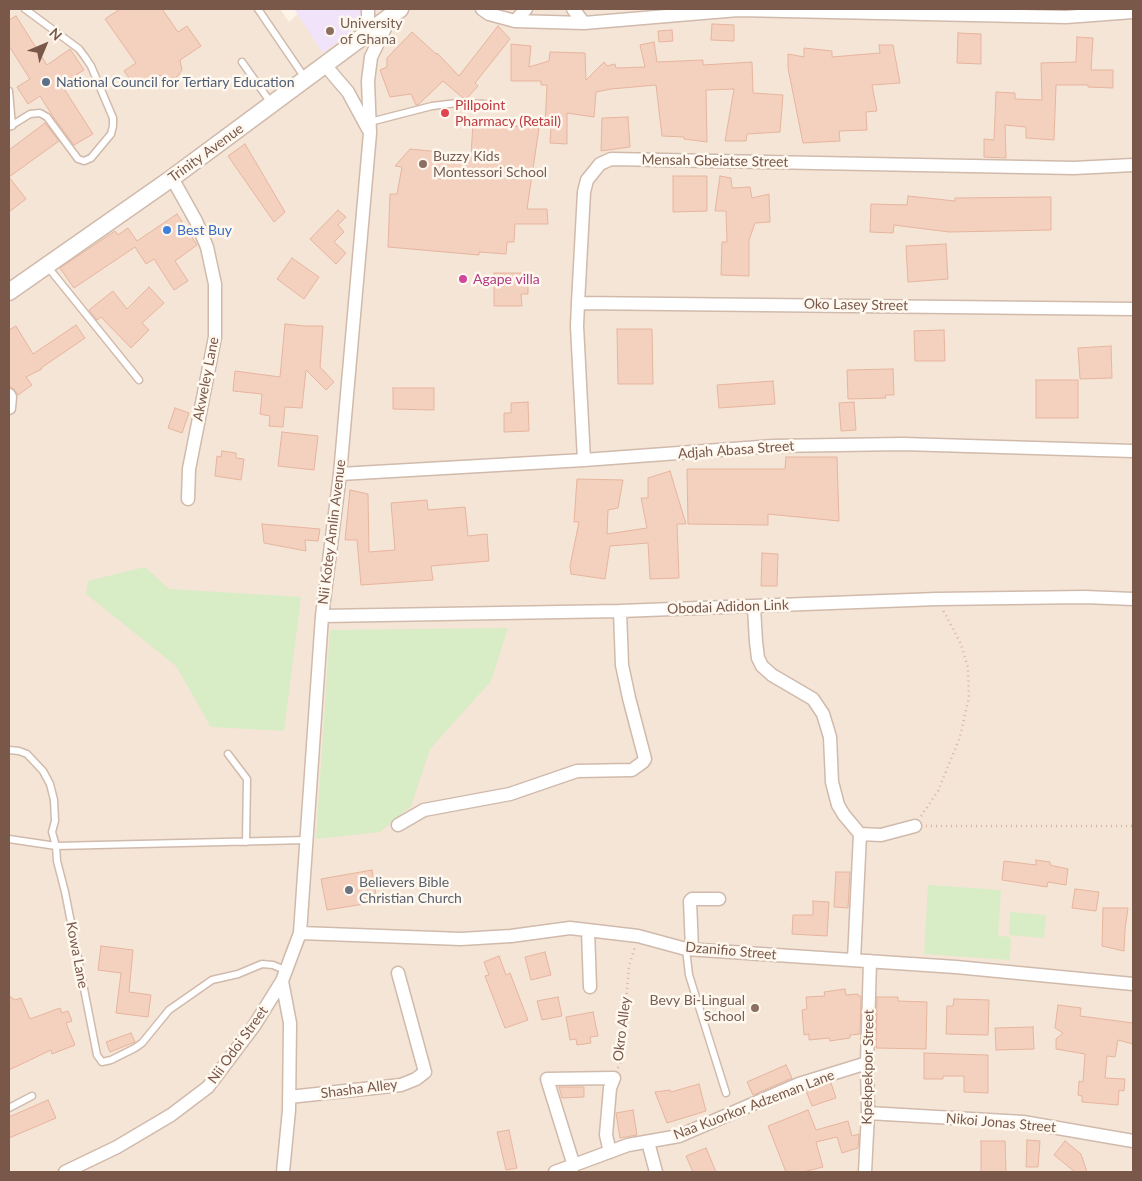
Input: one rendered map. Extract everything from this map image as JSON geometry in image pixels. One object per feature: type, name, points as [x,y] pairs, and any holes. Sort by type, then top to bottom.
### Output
[{"type":"street","points":[[368,9],[368,33]]},
{"type":"street","points":[[482,9],[489,14],[515,21],[584,23],[738,10],[1066,17],[1133,12]]},
{"type":"street","points":[[515,21],[526,9]]},
{"type":"street","points":[[573,9],[584,23]]},
{"type":"street","name":"Trinity Avenue","points":[[9,292],[172,178],[396,12]]},
{"type":"street","name":"Nii Kotey Amlin Avenue","points":[[300,933],[322,616],[340,474],[370,127],[368,82],[371,57],[396,12]]},
{"type":"street","points":[[325,65],[348,92],[370,127]]},
{"type":"street","name":"Mensah Gbeiatse Street","points":[[584,460],[577,326],[583,206],[587,180],[600,164],[612,159],[1074,168],[1133,165]]},
{"type":"street","name":"Akweley Lane","points":[[172,178],[196,221],[207,247],[215,284],[215,337],[189,469],[188,499]]},
{"type":"street","name":"Oko Lasey Street","points":[[578,303],[1133,309]]},
{"type":"street","points":[[9,395],[9,408]]},
{"type":"street","name":"Adjah Abasa Street","points":[[340,474],[584,460],[773,446],[893,444],[1133,451]]},
{"type":"street","name":"Obodai Adidon Link","points":[[322,616],[620,611],[937,598],[1085,597],[1133,599]]},
{"type":"street","points":[[754,607],[758,658],[762,666],[772,675],[813,700],[823,714],[830,737],[832,782],[838,805],[844,816],[860,834],[854,960]]},
{"type":"street","points":[[398,825],[424,810],[510,794],[577,771],[632,770],[643,762],[645,759],[628,698],[622,665],[620,611]]},
{"type":"street","points":[[860,834],[882,835],[915,826]]},
{"type":"street","points":[[689,949],[690,901],[692,899],[719,899]]},
{"type":"street","name":"Dzanifio Street","points":[[300,933],[460,939],[511,936],[570,928],[638,936],[689,949],[956,967],[1133,984]]},
{"type":"street","points":[[588,930],[590,987]]},
{"type":"street","name":"Nii Odoi Street","points":[[65,1172],[117,1148],[171,1115],[208,1087],[248,1034],[284,976],[300,933]]},
{"type":"street","name":"Kpekpekpor Street","points":[[865,1172],[868,1113],[867,1063],[870,962]]},
{"type":"street","name":"Shasha Alley","points":[[289,1097],[401,1085],[416,1079],[425,1072],[398,973]]},
{"type":"street","points":[[283,1172],[289,1097],[290,1023],[284,976]]},
{"type":"street","name":"Naa Kuorkor Adzeman Lane","points":[[555,1172],[628,1145],[679,1136],[799,1084],[867,1063]]},
{"type":"street","points":[[574,1166],[547,1079],[614,1078]]},
{"type":"street","name":"Okro Alley","points":[[610,1152],[606,1135],[610,1088],[614,1078]]},
{"type":"street","name":"Nikoi Jonas Street","points":[[868,1113],[1023,1122],[1133,1141]]},
{"type":"street","points":[[648,1142],[656,1172]]},
{"type":"lane","points":[[11,127],[30,114],[40,113],[47,116],[78,159],[84,161],[91,158],[111,134],[114,126],[113,118],[85,57],[79,49],[25,9]]},
{"type":"lane","points":[[258,9],[306,79]]},
{"type":"lane","points":[[242,62],[272,104]]},
{"type":"lane","points":[[9,91],[11,127]]},
{"type":"lane","points":[[370,127],[432,106],[457,103],[486,104]]},
{"type":"lane","points":[[47,265],[140,380]]},
{"type":"lane","name":"Kowa Lane","points":[[9,750],[28,754],[44,771],[50,784],[54,800],[55,820],[52,832],[56,846],[57,861],[97,1055],[102,1062],[111,1060],[142,1043],[169,1010],[212,980],[238,974],[262,964],[273,965],[284,976]]},
{"type":"lane","points":[[228,754],[247,779],[246,842]]},
{"type":"lane","points":[[9,839],[56,846],[307,840]]},
{"type":"lane","points":[[689,949],[688,975],[726,1093]]},
{"type":"lane","points":[[9,1108],[32,1096]]},
{"type":"path","points":[[915,826],[938,791],[960,737],[969,698],[968,668],[961,644],[937,598]]},
{"type":"path","points":[[915,826],[1133,826]]},
{"type":"path","name":"Okro Alley","points":[[614,1078],[621,1060],[629,966],[638,936]]},
{"type":"shaded area","points":[[9,9],[280,9],[289,22],[303,9],[1133,9],[1133,1172],[9,1172]]},
{"type":"shaded area","name":"University of Ghana","points":[[294,9],[380,9],[323,53]]},
{"type":"green space","points":[[145,567],[169,589],[301,597],[284,731],[211,727],[176,666],[86,594],[88,581]]},
{"type":"green space","points":[[508,628],[491,681],[430,749],[411,806],[380,832],[316,839],[330,630]]},
{"type":"green space","points":[[928,885],[1001,890],[998,936],[1011,937],[1010,960],[924,954]]},
{"type":"green space","points":[[1010,912],[1046,915],[1044,938],[1009,935]]},
{"type":"building","points":[[120,9],[162,9],[178,32],[187,26],[201,46],[180,60],[182,70],[177,77],[167,79],[160,75],[138,90],[124,71],[136,63],[105,19]]},
{"type":"building","name":"National Council for Tertiary Education","points":[[16,16],[47,65],[70,49],[84,70],[61,84],[93,134],[74,145],[40,96],[28,104],[17,87],[30,79],[9,46],[9,20]]},
{"type":"building","points":[[712,24],[734,25],[734,41],[711,40]]},
{"type":"building","points":[[498,26],[510,39],[475,83],[478,86],[467,98],[463,98],[443,81],[416,105],[411,94],[390,97],[380,70],[387,67],[387,58],[412,32],[437,53],[459,76]]},
{"type":"building","points":[[672,30],[673,41],[659,42],[658,31]]},
{"type":"building","points":[[958,33],[981,34],[981,64],[957,63]]},
{"type":"building","points":[[1077,37],[1093,38],[1091,70],[1113,70],[1113,88],[1088,87],[1088,85],[1056,85],[1054,140],[1026,138],[1026,127],[1005,125],[1006,158],[984,157],[984,139],[994,140],[996,92],[1015,93],[1015,99],[1042,100],[1041,63],[1076,62]]},
{"type":"building","points":[[654,42],[657,62],[703,60],[703,65],[752,62],[753,93],[783,95],[780,132],[747,134],[746,141],[725,141],[734,89],[706,90],[707,142],[684,139],[684,137],[662,136],[656,85],[596,92],[594,117],[567,113],[567,144],[550,143],[551,127],[545,127],[547,85],[541,85],[541,81],[511,81],[511,44],[531,46],[529,67],[549,61],[550,52],[585,53],[586,80],[604,62],[607,66],[615,64],[616,68],[645,67],[640,45]]},
{"type":"building","points":[[879,45],[893,45],[900,83],[872,85],[877,111],[866,112],[867,130],[839,131],[840,141],[803,143],[788,68],[788,54],[804,57],[804,48],[832,51],[832,57],[880,53]]},
{"type":"building","points":[[628,117],[630,147],[601,151],[602,118]]},
{"type":"building","points":[[45,123],[59,141],[9,177],[9,150]]},
{"type":"building","points":[[473,123],[539,128],[527,209],[547,209],[548,224],[515,224],[514,242],[507,242],[506,254],[479,252],[479,255],[388,247],[390,194],[397,194],[402,167],[395,166],[410,149],[471,155]]},
{"type":"building","points":[[245,144],[285,212],[274,222],[228,156]]},
{"type":"building","points":[[673,176],[707,176],[707,211],[673,212]]},
{"type":"building","points":[[720,176],[731,178],[732,188],[750,187],[752,198],[769,194],[770,222],[755,223],[749,240],[749,276],[721,275],[722,242],[727,242],[726,211],[715,211]]},
{"type":"building","points":[[9,177],[26,199],[9,212]]},
{"type":"building","points":[[908,196],[955,201],[955,198],[1051,197],[1051,230],[949,232],[894,225],[893,233],[870,232],[871,204],[907,205]]},
{"type":"building","points":[[338,210],[346,217],[338,225],[344,232],[334,242],[346,253],[336,264],[310,239]]},
{"type":"building","points":[[177,214],[197,245],[175,261],[188,281],[174,290],[154,259],[146,264],[135,247],[74,288],[60,268],[115,231],[118,235],[128,228],[137,241]]},
{"type":"building","points":[[946,244],[948,279],[908,282],[906,246]]},
{"type":"building","points":[[292,258],[319,277],[304,299],[277,279]]},
{"type":"building","points":[[494,273],[528,273],[528,294],[521,294],[522,306],[494,306]]},
{"type":"building","points":[[149,287],[164,303],[142,323],[149,330],[131,348],[101,317],[97,320],[89,310],[113,291],[127,309]]},
{"type":"building","points":[[285,324],[323,326],[320,367],[334,382],[326,390],[306,370],[302,408],[285,407],[283,427],[269,426],[270,416],[260,414],[262,394],[233,391],[235,371],[280,377]]},
{"type":"building","points":[[76,325],[85,338],[42,369],[26,377],[32,385],[18,395],[9,386],[9,330],[16,326],[33,354]]},
{"type":"building","points":[[617,329],[652,329],[653,384],[618,384]]},
{"type":"building","points":[[944,330],[945,361],[915,361],[914,331]]},
{"type":"building","points":[[1111,346],[1112,378],[1080,379],[1078,348]]},
{"type":"building","points":[[893,369],[894,395],[885,395],[886,398],[848,399],[847,370]]},
{"type":"building","points":[[1036,380],[1078,380],[1078,418],[1036,418]]},
{"type":"building","points":[[773,381],[775,404],[719,408],[717,385]]},
{"type":"building","points":[[393,388],[434,388],[434,410],[393,409]]},
{"type":"building","points":[[528,402],[529,431],[504,432],[504,413],[511,413],[511,403]]},
{"type":"building","points":[[854,402],[856,430],[841,431],[839,403]]},
{"type":"building","points":[[175,408],[189,413],[182,433],[168,428]]},
{"type":"building","points":[[282,432],[318,436],[314,470],[278,466]]},
{"type":"building","points":[[222,451],[236,453],[236,458],[244,459],[241,480],[215,476],[217,456],[221,457]]},
{"type":"building","points":[[786,457],[837,457],[839,521],[768,514],[768,525],[688,524],[687,469],[785,469]]},
{"type":"building","points":[[670,471],[686,524],[677,524],[679,578],[650,579],[648,543],[610,546],[605,579],[571,574],[570,566],[579,522],[574,522],[577,479],[623,480],[618,508],[608,510],[607,534],[647,528],[641,498],[648,498],[648,478]]},
{"type":"building","points":[[350,490],[368,494],[369,552],[395,550],[391,503],[427,500],[428,510],[465,507],[468,536],[487,534],[489,561],[431,566],[433,580],[361,585],[357,540],[345,540]]},
{"type":"building","points":[[262,524],[320,529],[318,541],[305,540],[306,551],[264,543]]},
{"type":"building","points":[[762,553],[778,554],[777,586],[761,586]]},
{"type":"building","points":[[1036,860],[1050,862],[1050,865],[1068,869],[1066,885],[1048,882],[1047,887],[1002,880],[1004,861],[1036,865]]},
{"type":"building","name":"Believers Bible Christian Church","points":[[372,870],[377,902],[327,910],[321,879]]},
{"type":"building","points":[[836,872],[850,872],[848,908],[834,907]]},
{"type":"building","points":[[1075,889],[1099,892],[1096,911],[1072,908]]},
{"type":"building","points":[[813,901],[829,902],[827,936],[792,934],[793,915],[813,915]]},
{"type":"building","points":[[1103,908],[1128,908],[1124,951],[1102,946]]},
{"type":"building","points":[[101,946],[133,950],[129,992],[151,995],[148,1017],[116,1013],[121,973],[98,970]]},
{"type":"building","points":[[545,952],[551,975],[531,980],[525,957]]},
{"type":"building","points":[[499,956],[506,975],[510,973],[528,1020],[505,1028],[485,976],[489,975],[484,962]]},
{"type":"building","points":[[845,989],[846,995],[858,994],[858,996],[861,996],[860,1034],[850,1035],[850,1038],[830,1041],[829,1038],[809,1040],[809,1034],[804,1035],[802,1010],[807,1009],[806,997],[825,996],[824,992]]},
{"type":"building","points":[[9,996],[15,1000],[21,998],[30,1019],[60,1008],[62,1013],[68,1011],[72,1021],[66,1023],[75,1045],[52,1054],[51,1050],[9,1070]]},
{"type":"building","points":[[558,997],[562,1016],[542,1020],[537,1001]]},
{"type":"building","points":[[877,997],[898,997],[898,1001],[927,1002],[926,1049],[876,1048]]},
{"type":"building","points":[[954,999],[989,1000],[988,1035],[946,1034],[947,1006],[953,1006]]},
{"type":"building","points":[[1058,1005],[1081,1008],[1080,1016],[1133,1023],[1133,1044],[1118,1040],[1115,1057],[1107,1056],[1105,1078],[1125,1079],[1124,1091],[1119,1090],[1118,1105],[1082,1102],[1082,1096],[1078,1095],[1079,1081],[1083,1082],[1085,1054],[1056,1049],[1056,1039],[1063,1033],[1055,1028]]},
{"type":"building","points":[[593,1012],[598,1036],[590,1037],[591,1043],[577,1045],[576,1039],[570,1040],[566,1017]]},
{"type":"building","points":[[1033,1027],[1034,1049],[996,1050],[995,1028]]},
{"type":"building","points":[[131,1033],[135,1042],[110,1052],[106,1042]]},
{"type":"building","points":[[924,1053],[988,1055],[988,1093],[964,1092],[964,1076],[943,1076],[943,1079],[924,1079]]},
{"type":"building","points":[[786,1065],[792,1078],[753,1095],[747,1082]]},
{"type":"building","points":[[831,1083],[836,1098],[812,1106],[806,1091]]},
{"type":"building","points":[[699,1084],[706,1111],[667,1123],[655,1092],[670,1090],[671,1092]]},
{"type":"building","points":[[559,1087],[584,1087],[584,1097],[562,1098]]},
{"type":"building","points":[[48,1100],[56,1118],[9,1138],[9,1117]]},
{"type":"building","points":[[633,1110],[637,1135],[620,1138],[616,1113]]},
{"type":"building","points":[[808,1110],[816,1130],[848,1121],[852,1136],[859,1134],[858,1148],[842,1153],[837,1137],[816,1142],[823,1167],[803,1172],[786,1172],[768,1126]]},
{"type":"building","points":[[509,1130],[517,1168],[506,1170],[497,1132]]},
{"type":"building","points":[[1027,1140],[1040,1141],[1038,1167],[1026,1167]]},
{"type":"building","points":[[981,1141],[1005,1141],[1006,1172],[981,1172]]},
{"type":"building","points":[[1065,1141],[1081,1154],[1087,1172],[1075,1172],[1054,1155]]},
{"type":"building","points":[[706,1148],[716,1172],[693,1172],[686,1156]]},
{"type":"place","name":"University of Ghana","points":[[330,31]]},
{"type":"place","name":"National Council for Tertiary Education","points":[[46,82]]},
{"type":"place","name":"Pillpoint Pharmacy (Retail)","points":[[445,113]]},
{"type":"place","name":"Buzzy Kids Montessori School","points":[[423,164]]},
{"type":"place","name":"Best Buy","points":[[167,230]]},
{"type":"place","name":"Agape villa","points":[[463,279]]},
{"type":"place","name":"Believers Bible Christian Church","points":[[349,890]]},
{"type":"place","name":"Bevy Bi-Lingual School","points":[[755,1008]]}]
